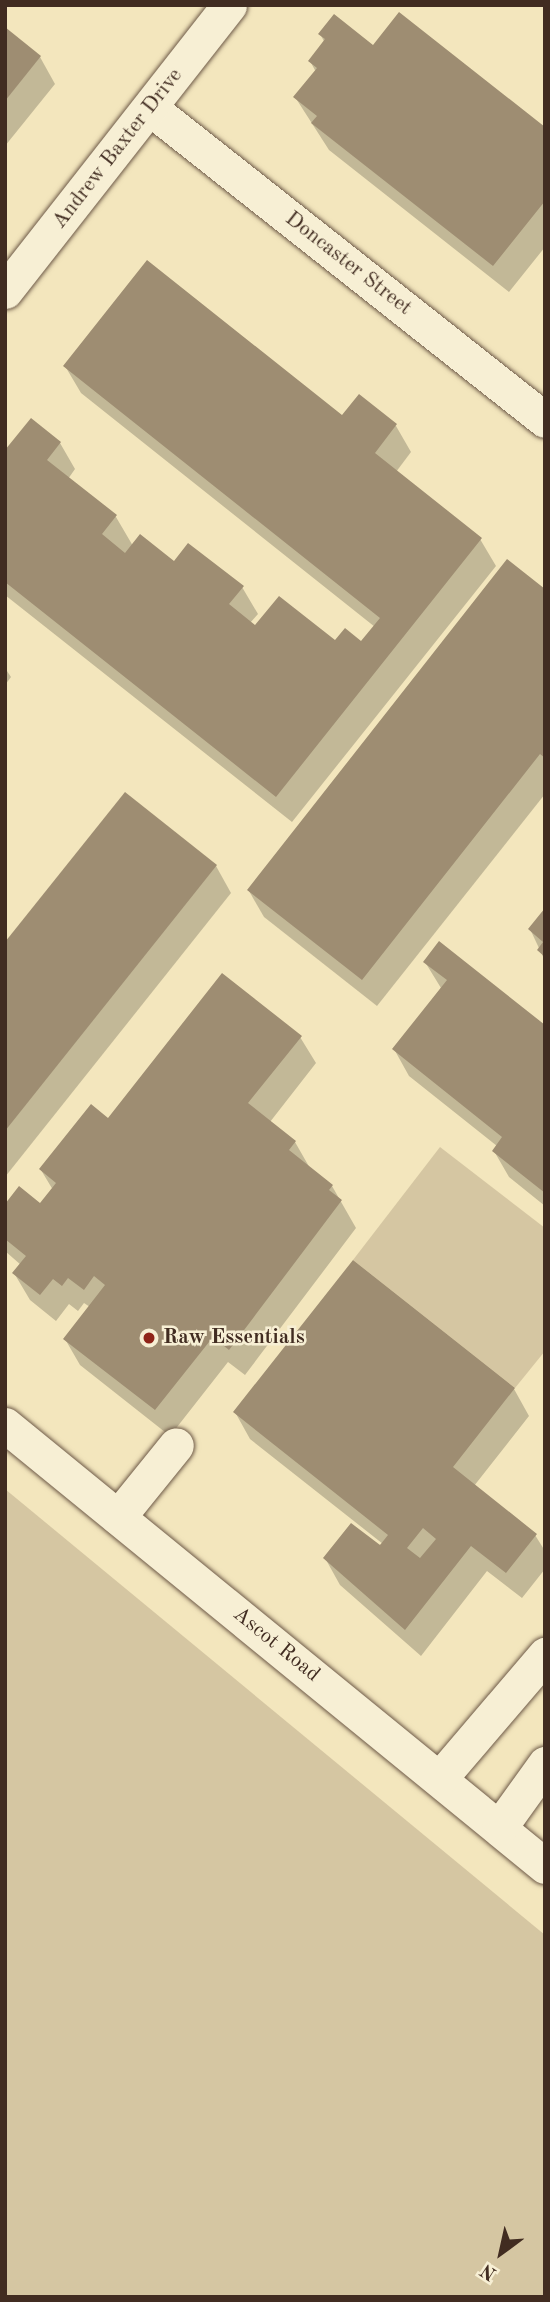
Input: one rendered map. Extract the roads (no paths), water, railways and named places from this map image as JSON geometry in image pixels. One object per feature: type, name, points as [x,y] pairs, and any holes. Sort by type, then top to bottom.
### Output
[{"type":"street","name":"Andrew Baxter Drive","points":[[5,291],[229,5]]},
{"type":"street","name":"Doncaster Street","points":[[150,108],[545,420]]},
{"type":"street","name":"Ascot Road","points":[[5,1425],[545,1866]]},
{"type":"street","points":[[118,1517],[176,1445]]},
{"type":"street","points":[[440,1778],[545,1655]]},
{"type":"street","points":[[499,1828],[545,1764]]},
{"type":"place","name":"Raw Essentials","points":[[149,1338]]}]
